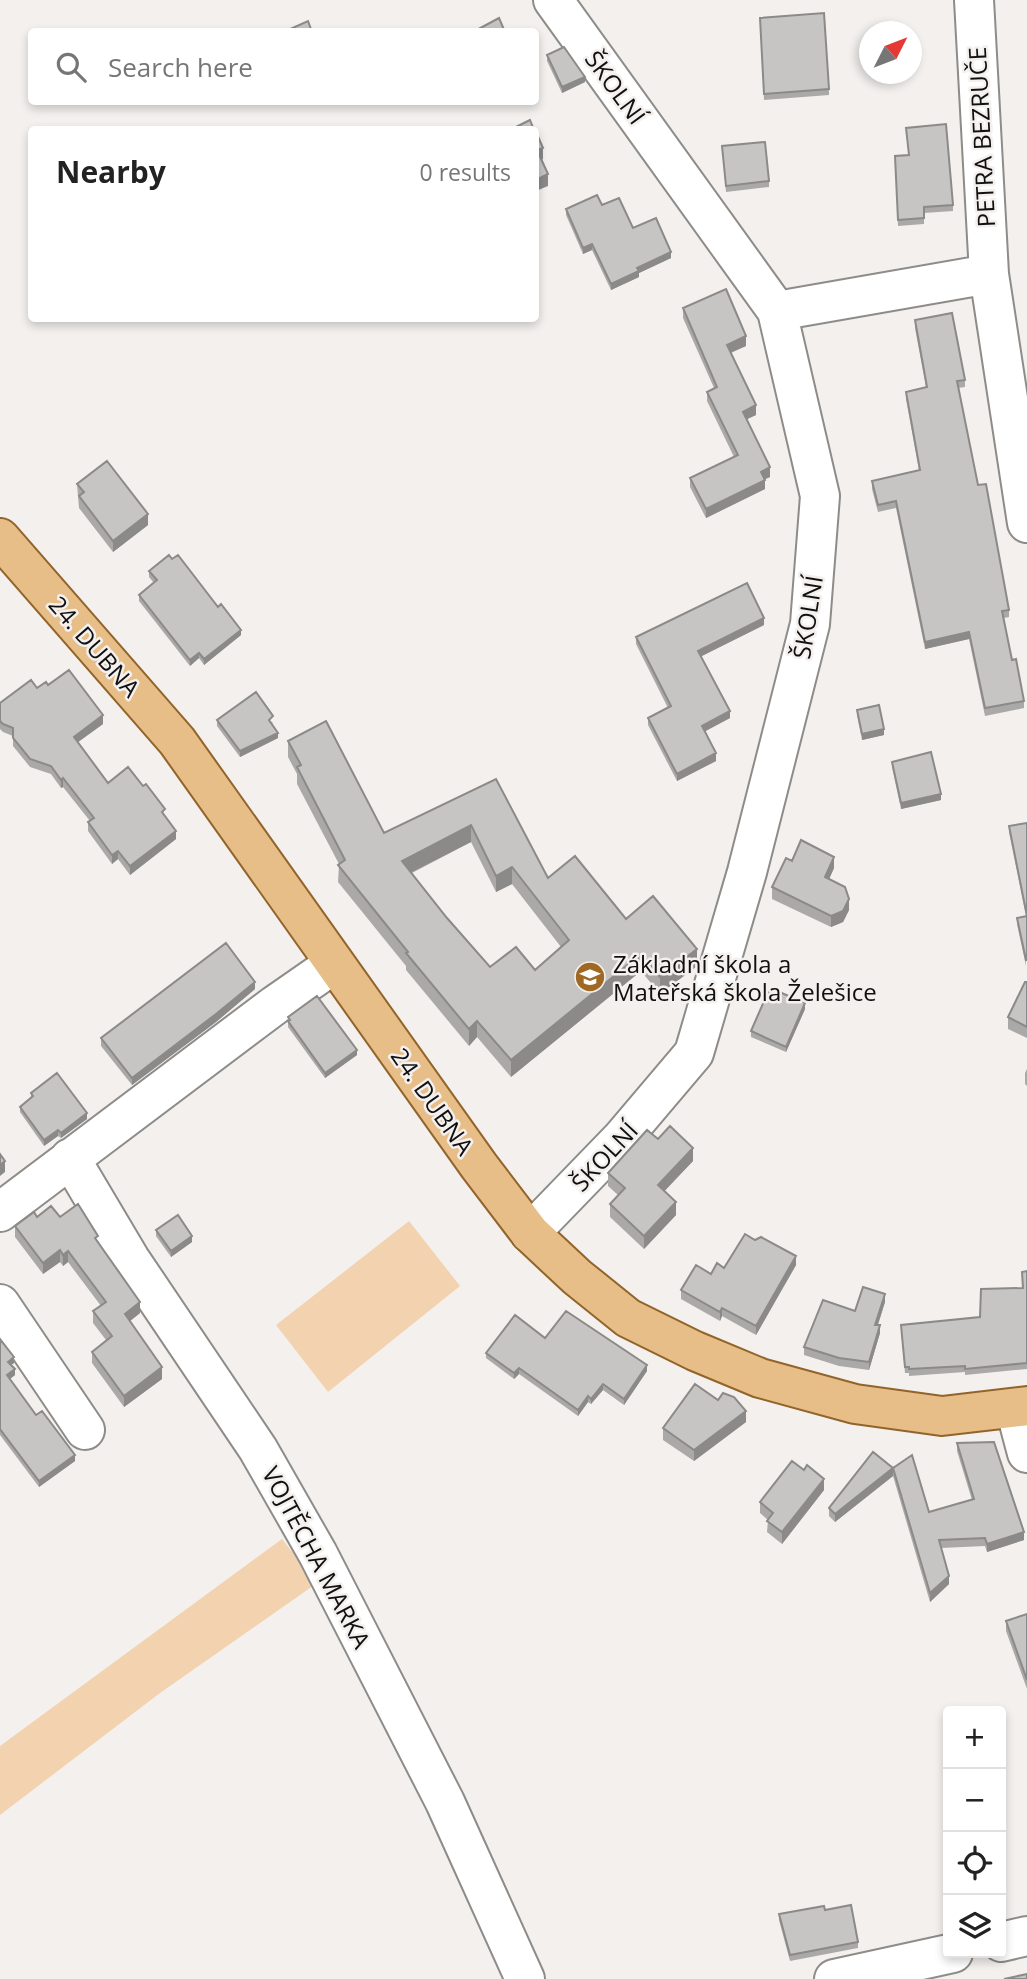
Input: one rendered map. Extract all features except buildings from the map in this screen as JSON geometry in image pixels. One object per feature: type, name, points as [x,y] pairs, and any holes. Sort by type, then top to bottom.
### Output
[{"type":"main road","name":"24. DUBNA","points":[[0,538],[177,741],[479,1166],[530,1233],[577,1277],[628,1318],[695,1351],[760,1378],[855,1404],[942,1416],[1021,1407]]},
{"type":"street","name":"ŠKOLNÍ","points":[[530,1233],[622,1138],[694,1053],[747,872],[810,624],[820,496],[777,311],[553,0]]},
{"type":"street","name":"PETRA BEZRUČE","points":[[974,0],[989,274],[1027,523]]},
{"type":"street","points":[[777,311],[989,274]]},
{"type":"street","points":[[0,1212],[264,1013],[334,964]]},
{"type":"street","name":"VOJTĚCHA MARKA","points":[[70,1158],[130,1259],[258,1449],[318,1554],[445,1802],[525,1979]]},
{"type":"street","points":[[0,1304],[85,1430]]},
{"type":"street","points":[[1021,1407],[1027,1453]]},
{"type":"street","points":[[1006,1941],[1027,1936]]},
{"type":"street","points":[[834,1979],[943,1955]]},
{"type":"shaded area","points":[[409,1221],[460,1286],[328,1392],[276,1325]]},
{"type":"shaded area","points":[[282,1539],[317,1583],[160,1693],[0,1815],[0,1746]]},
{"type":"place","name":"Základní škola a Mateřská škola Želešice","points":[[590,977]]}]
